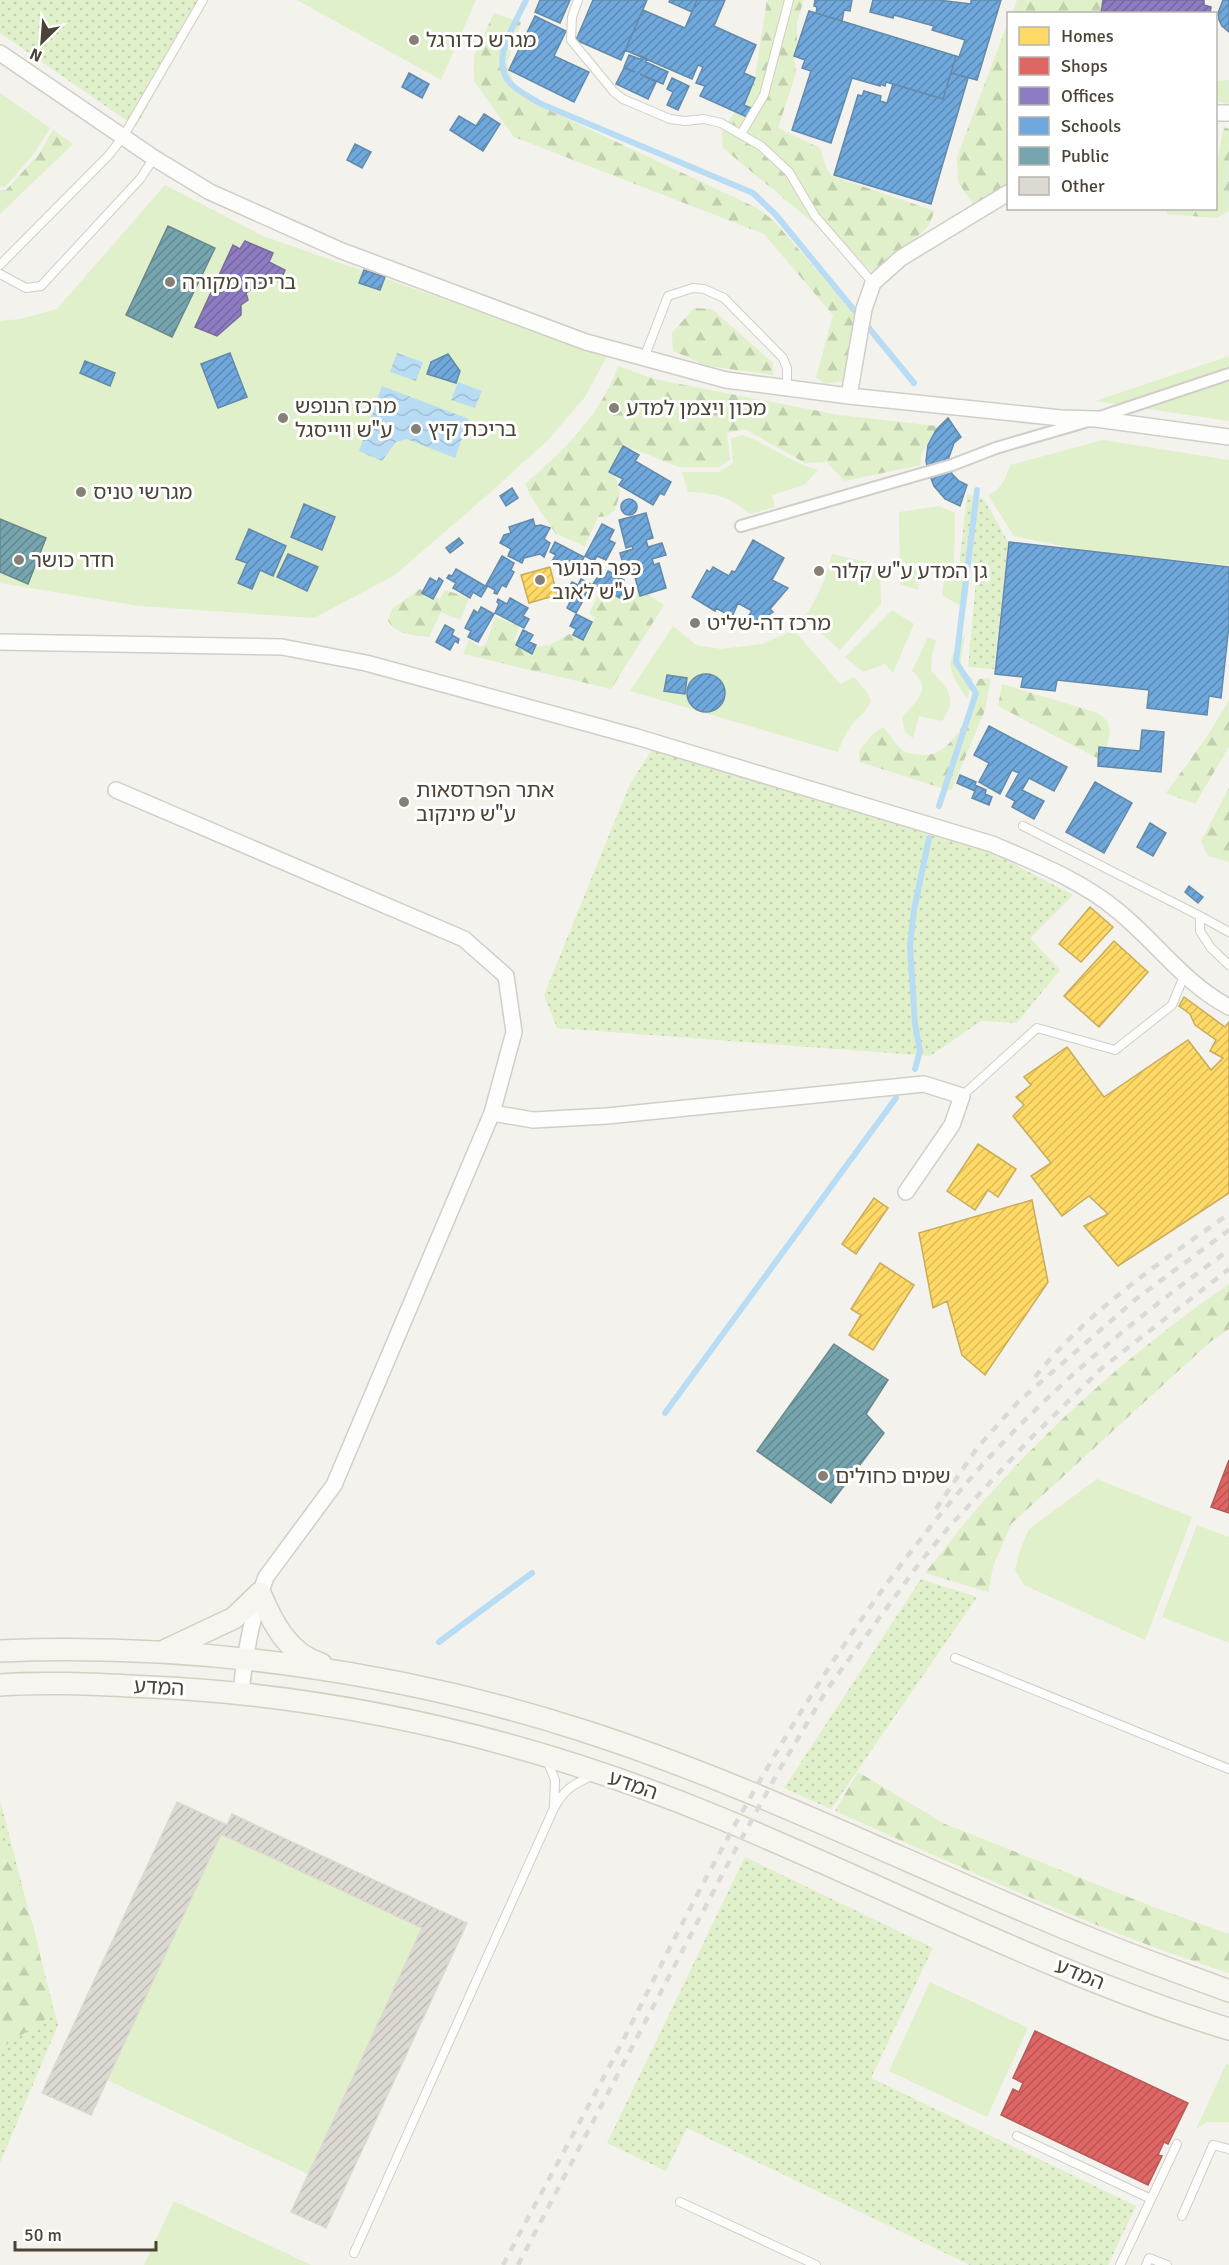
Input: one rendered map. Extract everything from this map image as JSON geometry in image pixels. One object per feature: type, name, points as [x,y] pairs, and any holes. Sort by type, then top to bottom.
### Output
[{"type":"main road","points":[[164,1651],[234,1618],[260,1593],[275,1626],[281,1636],[291,1645],[312,1661],[362,1677]]},
{"type":"main road","name":"המדע","points":[[0,1651],[109,1649],[245,1658],[362,1677],[501,1707],[628,1746],[811,1818],[1084,1936],[1229,1991]]},
{"type":"main road","name":"המדע","points":[[0,1685],[66,1683],[241,1692],[389,1715],[500,1742],[597,1773],[714,1816],[1068,1970],[1229,2030]]},
{"type":"street","points":[[0,53],[154,158],[210,192],[327,245],[586,342],[726,380],[849,396],[1061,418],[1096,419],[1229,437]]},
{"type":"street","points":[[849,396],[864,309],[873,283],[901,258],[1007,194]]},
{"type":"street","points":[[741,526],[952,465],[996,448],[1096,419],[1229,374]]},
{"type":"street","points":[[0,642],[282,647],[366,663],[637,736],[992,844],[1045,867],[1089,889],[1118,911],[1184,976],[1229,1007]]},
{"type":"street","points":[[117,790],[464,939],[506,976],[514,1032],[492,1113],[334,1485],[266,1577],[245,1658],[241,1692]]},
{"type":"street","points":[[492,1113],[533,1120],[607,1116],[924,1084],[962,1096],[952,1125],[906,1192]]},
{"type":"lane","points":[[0,265],[108,156],[123,137],[203,0]]},
{"type":"lane","points":[[578,0],[572,17],[571,40],[614,92],[623,99],[670,119],[685,121],[704,119],[721,123],[761,146],[789,172],[815,216],[873,283]]},
{"type":"lane","points":[[741,134],[764,95],[789,0]]},
{"type":"lane","points":[[0,274],[26,288],[41,286],[140,179],[154,158]]},
{"type":"lane","points":[[644,358],[668,296],[693,288],[704,289],[724,298],[783,358],[787,368],[787,389]]},
{"type":"lane","points":[[1023,826],[1229,932]]},
{"type":"lane","points":[[1200,916],[1200,931],[1211,948],[1229,965]]},
{"type":"lane","points":[[962,1096],[1036,1028],[1115,1050],[1172,1005],[1184,976]]},
{"type":"lane","points":[[955,1658],[1229,1769]]},
{"type":"lane","points":[[545,1756],[555,1780],[554,1808]]},
{"type":"lane","points":[[354,2253],[554,1808],[570,1786],[597,1773]]},
{"type":"lane","points":[[1017,2136],[1151,2199]]},
{"type":"lane","points":[[1120,2265],[1177,2144]]},
{"type":"lane","points":[[1182,2216],[1213,2145],[1229,2149]]},
{"type":"lane","points":[[680,2202],[816,2265]]},
{"type":"lane","points":[[1146,2265],[1149,2258],[1167,2265]]},
{"type":"green space","points":[[0,0],[207,0],[136,127],[0,33]]},
{"type":"green space","name":"מגרש כדורגל","points":[[297,0],[476,0],[441,80]]},
{"type":"green space","points":[[767,0],[804,0],[797,21],[797,51],[794,56],[796,73],[778,128],[820,148],[827,170],[832,176],[935,211],[928,226],[881,273],[870,270],[723,148],[722,133],[755,77]]},
{"type":"green space","points":[[1017,0],[1106,0],[1104,12],[1013,12]]},
{"type":"green space","points":[[494,13],[521,22],[507,64],[515,86],[540,106],[757,208],[774,221],[860,320],[850,380],[825,384],[816,377],[833,315],[764,234],[514,137],[474,81],[474,56]]},
{"type":"green space","points":[[1007,25],[1007,187],[973,204],[958,182],[957,157]]},
{"type":"green space","points":[[1229,80],[1229,104],[1217,101],[1217,81]]},
{"type":"green space","points":[[0,93],[50,128],[36,151],[5,187],[0,187]]},
{"type":"green space","points":[[1224,127],[1229,129],[1229,211],[1216,218],[1167,214],[1165,210],[1217,210],[1217,162]]},
{"type":"green space","points":[[53,130],[73,144],[0,214],[0,190],[6,190],[39,154]]},
{"type":"green space","name":"מרכז הנופש ע\"ש ווייסגל","points":[[165,185],[263,236],[607,356],[585,397],[548,440],[493,490],[395,575],[314,618],[139,606],[0,583],[0,321],[20,319],[57,309]]},
{"type":"green space","points":[[694,308],[712,309],[773,363],[773,375],[708,366],[673,351],[672,333]]},
{"type":"green space","points":[[1229,356],[1229,421],[1095,401]]},
{"type":"green space","points":[[618,366],[654,379],[839,415],[937,426],[921,455],[921,465],[844,481],[827,462],[805,463],[745,429],[727,433],[730,459],[719,467],[679,467],[634,449],[620,453],[614,471],[620,493],[615,510],[608,516],[598,517],[585,546],[556,534],[534,502],[525,484],[567,445],[591,416],[611,384]]},
{"type":"green space","points":[[743,435],[798,463],[818,470],[804,485],[772,495],[775,507],[750,514],[735,503],[721,497],[688,492],[682,472],[719,472],[733,463],[731,438]]},
{"type":"green space","points":[[1103,440],[1229,460],[1229,565],[1087,551],[1014,536],[988,495],[1002,483],[1010,465]]},
{"type":"green space","points":[[967,494],[984,499],[1008,542],[994,669],[968,667],[977,570],[959,567]]},
{"type":"green space","points":[[940,506],[955,513],[954,573],[970,576],[966,609],[942,595],[946,566],[919,562],[916,584],[920,584],[918,590],[900,584],[899,512]]},
{"type":"green space","points":[[832,554],[880,565],[881,604],[840,650],[804,618],[821,588]]},
{"type":"green space","points":[[603,583],[633,597],[636,587],[664,605],[611,689],[463,654],[469,640],[480,647],[486,644],[495,617],[520,626],[514,640],[530,648],[549,645],[570,634],[585,635],[595,617],[589,614]]},
{"type":"green space","points":[[420,589],[440,599],[445,590],[469,598],[460,620],[441,612],[429,637],[406,634],[392,626],[388,621],[392,609]]},
{"type":"green space","points":[[892,610],[914,624],[893,673],[885,664],[863,672],[845,657]]},
{"type":"green space","points":[[673,626],[696,645],[721,649],[762,644],[794,630],[840,684],[854,677],[871,701],[850,728],[838,752],[630,691]]},
{"type":"green space","points":[[965,634],[959,673],[973,678],[967,699],[952,673],[951,666],[953,653]]},
{"type":"green space","points":[[928,637],[936,641],[931,670],[946,688],[950,706],[942,721],[919,716],[913,738],[905,732],[902,718],[917,701],[922,690],[922,684],[912,671]]},
{"type":"green space","points":[[991,678],[985,710],[951,791],[860,762],[859,751],[874,733],[883,727],[903,751],[923,755],[938,752],[951,742],[961,728],[979,679]]},
{"type":"green space","points":[[1002,684],[1098,713],[1108,722],[1110,734],[1103,761],[998,706]]},
{"type":"green space","points":[[1229,700],[1229,747],[1195,804],[1166,793],[1208,735]]},
{"type":"green space","points":[[654,746],[987,850],[1073,895],[1030,938],[1060,970],[1017,1023],[981,1021],[930,1056],[557,1028],[544,995],[629,786]]},
{"type":"green space","points":[[1229,788],[1229,862],[1208,856],[1201,841]]},
{"type":"green space","points":[[1229,1284],[1229,1329],[1210,1342],[1011,1524],[993,1567],[988,1592],[925,1573],[1016,1465],[1073,1409],[1164,1331]]},
{"type":"green space","points":[[1097,1479],[1192,1517],[1145,1640],[1024,1585],[1015,1570],[1029,1529]]},
{"type":"green space","points":[[1197,1525],[1229,1537],[1229,1643],[1162,1617]]},
{"type":"green space","points":[[921,1579],[977,1597],[831,1809],[784,1788]]},
{"type":"green space","points":[[858,1772],[945,1824],[1156,1908],[1229,1934],[1229,1973],[1079,1918],[835,1811]]},
{"type":"green space","points":[[0,1800],[58,2025],[0,2163]]},
{"type":"green space","points":[[0,1824],[34,1928],[53,2014],[0,2049]]},
{"type":"green space","points":[[221,1834],[422,1928],[308,2174],[107,2080]]},
{"type":"green space","points":[[745,1857],[933,1948],[871,2078],[1136,2206],[1108,2265],[970,2265],[687,2128],[666,2171],[607,2143]]},
{"type":"green space","points":[[930,1982],[1028,2028],[987,2117],[889,2071]]},
{"type":"green space","points":[[1226,2064],[1229,2065],[1229,2122],[1207,2122],[1196,2129]]},
{"type":"green space","points":[[174,2201],[311,2265],[144,2265]]},
{"type":"water","points":[[397,353],[423,362],[416,381],[390,372]]},
{"type":"water","points":[[458,382],[482,391],[475,408],[451,400]]},
{"type":"water","name":"בריכת קיץ","points":[[382,386],[469,419],[455,458],[407,439],[396,442],[382,461],[359,451]]},
{"type":"building: Homes","points":[[550,567],[557,595],[529,603],[521,575]]},
{"type":"building: Homes","points":[[1090,907],[1113,927],[1081,962],[1059,944]]},
{"type":"building: Homes","points":[[1114,941],[1148,972],[1099,1027],[1064,996]]},
{"type":"building: Homes","points":[[1184,997],[1225,1027],[1229,1022],[1229,1193],[1118,1266],[1084,1226],[1108,1214],[1089,1196],[1062,1216],[1031,1176],[1051,1163],[1013,1116],[1024,1105],[1016,1097],[1031,1085],[1024,1077],[1067,1047],[1104,1097],[1188,1040],[1211,1070],[1223,1058],[1210,1051],[1216,1040],[1195,1025],[1190,1014],[1179,1006]]},
{"type":"building: Homes","points":[[978,1144],[1016,1169],[998,1197],[988,1190],[975,1210],[947,1191]]},
{"type":"building: Homes","points":[[874,1198],[888,1208],[856,1254],[842,1244]]},
{"type":"building: Homes","points":[[1032,1200],[1048,1282],[985,1375],[962,1355],[947,1301],[933,1308],[919,1233]]},
{"type":"building: Homes","points":[[880,1263],[914,1285],[873,1350],[849,1335],[861,1315],[851,1309]]},
{"type":"building: Shops","points":[[1229,1460],[1229,1513],[1211,1507]]},
{"type":"building: Shops","points":[[1035,2031],[1188,2103],[1168,2144],[1164,2142],[1158,2155],[1162,2156],[1148,2185],[1001,2115],[1013,2089],[1019,2092],[1023,2083],[1013,2078]]},
{"type":"building: Offices","points":[[1103,0],[1204,0],[1204,5],[1211,7],[1210,12],[1101,12]]},
{"type":"building: Offices","points":[[245,241],[273,253],[269,262],[285,270],[280,282],[265,275],[264,281],[246,293],[248,300],[241,305],[241,315],[217,336],[195,327],[233,245],[240,249]]},
{"type":"building: Schools","points":[[540,0],[570,0],[560,23],[535,12]]},
{"type":"building: Schools","points":[[593,0],[647,0],[621,60],[576,40]]},
{"type":"building: Schools","points":[[670,0],[697,0],[692,12],[669,2]]},
{"type":"building: Schools","points":[[697,0],[725,0],[714,26],[756,45],[744,73],[755,78],[744,105],[751,108],[747,117],[700,96],[705,86],[696,83],[703,67],[698,65],[692,79],[625,50],[643,10],[685,28]]},
{"type":"building: Schools","points":[[815,0],[852,0],[850,11],[844,10],[842,21],[816,13]]},
{"type":"building: Schools","points":[[873,0],[938,0],[971,4],[971,0],[1001,0],[977,80],[951,73],[956,56],[959,57],[965,40],[932,30],[934,26],[894,15],[893,18],[870,12]]},
{"type":"building: Schools","points":[[1223,0],[1229,0],[1229,32],[1219,20],[1218,13]]},
{"type":"building: Schools","points":[[809,11],[956,56],[943,99],[886,82],[885,86],[880,84],[880,86],[852,78],[831,143],[792,130],[811,71],[802,68],[805,60],[794,56]]},
{"type":"building: Schools","points":[[535,16],[566,31],[554,56],[589,72],[574,102],[509,70]]},
{"type":"building: Schools","points":[[629,55],[640,59],[641,56],[647,59],[646,62],[668,72],[663,84],[640,74],[656,82],[648,99],[616,84],[624,68],[635,72],[624,67]]},
{"type":"building: Schools","points":[[409,73],[429,84],[422,98],[402,87]]},
{"type":"building: Schools","points":[[951,73],[968,78],[931,204],[834,175],[858,95],[862,96],[864,91],[881,96],[880,101],[887,103],[893,84],[943,99]]},
{"type":"building: Schools","points":[[672,78],[689,86],[678,110],[667,105],[673,92],[667,89]]},
{"type":"building: Schools","points":[[484,114],[500,124],[483,151],[450,130],[459,116],[476,126]]},
{"type":"building: Schools","points":[[355,144],[371,152],[362,168],[347,160]]},
{"type":"building: Schools","points":[[364,270],[385,277],[380,290],[359,283]]},
{"type":"building: Schools","points":[[230,353],[247,397],[218,408],[201,364]]},
{"type":"building: Schools","points":[[448,354],[460,371],[456,383],[427,374],[431,362]]},
{"type":"building: Schools","points":[[85,361],[115,373],[110,386],[80,373]]},
{"type":"building: Schools","points":[[948,418],[961,437],[954,443],[948,460],[952,474],[967,485],[960,506],[945,499],[934,486],[926,461],[928,445],[936,430]]},
{"type":"building: Schools","points":[[623,446],[639,455],[635,461],[671,482],[664,495],[660,493],[653,505],[619,485],[623,479],[609,472]]},
{"type":"building: Schools","points":[[512,488],[518,498],[506,506],[500,496]]},
{"type":"building: Schools","points":[[626,499],[632,499],[637,507],[635,513],[626,515],[621,510],[621,504]]},
{"type":"building: Schools","points":[[304,504],[335,517],[322,550],[291,537]]},
{"type":"building: Schools","points":[[646,513],[653,538],[646,540],[648,547],[662,543],[666,555],[652,559],[654,565],[659,563],[666,588],[640,596],[633,570],[639,568],[638,564],[624,568],[620,553],[633,549],[632,546],[626,548],[619,520]]},
{"type":"building: Schools","points":[[533,519],[535,526],[550,528],[544,539],[550,543],[544,557],[540,554],[524,558],[522,563],[508,556],[511,549],[500,543],[504,535],[511,533],[509,527]]},
{"type":"building: Schools","points":[[602,524],[614,530],[609,540],[615,543],[606,560],[597,556],[594,561],[585,556]]},
{"type":"building: Schools","points":[[249,529],[286,546],[273,576],[260,570],[252,589],[238,583],[247,563],[236,559]]},
{"type":"building: Schools","points":[[459,538],[463,543],[450,553],[446,548]]},
{"type":"building: Schools","points":[[753,540],[784,558],[772,580],[788,588],[770,609],[773,612],[757,624],[749,615],[752,611],[738,603],[732,617],[716,608],[715,611],[692,597],[707,570],[710,572],[713,567],[729,576],[732,571],[735,572]]},
{"type":"building: Schools","points":[[555,542],[584,557],[580,569],[573,566],[570,571],[552,561],[556,555],[550,552]]},
{"type":"building: Schools","points":[[1009,542],[1229,567],[1229,625],[1221,698],[1209,696],[1207,715],[1147,708],[1149,690],[1057,680],[1055,691],[1021,687],[1023,677],[995,674]]},
{"type":"building: Schools","points":[[288,554],[318,567],[307,591],[277,577]]},
{"type":"building: Schools","points":[[502,556],[514,563],[511,570],[514,572],[506,587],[502,585],[497,594],[494,593],[495,590],[486,585]]},
{"type":"building: Schools","points":[[456,569],[487,587],[481,597],[473,592],[470,598],[453,588],[456,583],[447,578],[449,575],[452,576]]},
{"type":"building: Schools","points":[[608,571],[624,580],[620,588],[626,591],[622,599],[593,584],[599,575],[605,578]]},
{"type":"building: Schools","points":[[430,578],[437,582],[439,578],[443,581],[433,599],[422,593]]},
{"type":"building: Schools","points":[[581,579],[592,585],[576,613],[567,608],[570,602],[563,598],[572,582],[578,585]]},
{"type":"building: Schools","points":[[510,598],[528,608],[523,616],[529,619],[524,628],[495,613],[499,604],[498,599],[507,604]]},
{"type":"building: Schools","points":[[481,607],[494,614],[478,642],[468,637],[471,631],[465,628],[474,610],[478,613]]},
{"type":"building: Schools","points":[[576,614],[592,622],[583,640],[573,635],[576,629],[570,626]]},
{"type":"building: Schools","points":[[445,625],[454,630],[452,635],[459,639],[458,643],[455,641],[450,650],[436,642]]},
{"type":"building: Schools","points":[[523,630],[533,635],[529,642],[536,645],[532,654],[516,645]]},
{"type":"building: Schools","points":[[706,674],[720,679],[725,693],[720,707],[706,712],[692,707],[687,693],[692,679]]},
{"type":"building: Schools","points":[[667,675],[687,678],[685,694],[664,691]]},
{"type":"building: Schools","points":[[989,726],[1067,767],[1054,791],[1029,778],[1022,790],[1044,801],[1034,819],[1012,807],[1015,801],[1006,796],[1019,773],[1012,770],[1000,794],[979,782],[989,763],[974,755]]},
{"type":"building: Schools","points":[[1142,730],[1164,732],[1161,772],[1098,766],[1099,747],[1140,751]]},
{"type":"building: Schools","points":[[960,775],[976,782],[975,785],[986,790],[985,794],[992,797],[989,805],[972,798],[975,791],[957,783]]},
{"type":"building: Schools","points":[[1095,782],[1132,803],[1104,853],[1066,832]]},
{"type":"building: Schools","points":[[1150,823],[1166,833],[1153,856],[1137,847]]},
{"type":"building: Schools","points":[[1189,886],[1203,897],[1198,903],[1185,892]]},
{"type":"building: Public","name":"בריכה מקורה","points":[[168,226],[215,248],[172,337],[126,315]]},
{"type":"building: Public","name":"חדר כושר","points":[[0,519],[46,538],[28,584],[0,572]]},
{"type":"building: Public","points":[[834,1344],[888,1380],[866,1414],[884,1433],[831,1503],[757,1451]]},
{"type":"building: Other","points":[[177,1802],[227,1825],[232,1814],[467,1923],[326,2228],[291,2212],[422,1928],[221,1834],[91,2115],[42,2093]]},
{"type":"waterway","points":[[526,0],[503,53],[502,64],[511,84],[539,103],[753,193],[776,215],[914,383]]},
{"type":"waterway","points":[[939,806],[976,693],[956,662],[977,490]]},
{"type":"waterway","points":[[915,1069],[920,1051],[915,1024],[910,946],[914,910],[929,838]]},
{"type":"waterway","points":[[665,1413],[896,1098]]},
{"type":"waterway","points":[[439,1642],[532,1573]]},
{"type":"railway","points":[[1035,1377],[1078,1330],[1102,1309],[1151,1269],[1229,1214]]},
{"type":"railway","points":[[936,1509],[977,1448],[1018,1402],[1136,1299],[1229,1230]]},
{"type":"railway","points":[[503,2265],[749,1800],[789,1731],[877,1597],[925,1533],[977,1471],[1035,1410],[1129,1327],[1229,1250]]},
{"type":"railway","points":[[518,2265],[732,1856],[828,1688],[921,1561],[1029,1440],[1102,1368],[1229,1269]]},
{"type":"place","name":"מגרש כדורגל","points":[[414,40]]},
{"type":"place","name":"בריכה מקורה","points":[[170,282]]},
{"type":"place","name":"מכון ויצמן למדע","points":[[614,408]]},
{"type":"place","name":"מרכז הנופש ע\"ש ווייסגל","points":[[283,418]]},
{"type":"place","name":"בריכת קיץ","points":[[416,429]]},
{"type":"place","name":"מגרשי טניס","points":[[81,492]]},
{"type":"place","name":"חדר כושר","points":[[19,560]]},
{"type":"place","name":"גן המדע ע\"ש קלור","points":[[819,571]]},
{"type":"place","name":"כפר הנוער ע\"ש לאוב","points":[[540,580]]},
{"type":"place","name":"מרכז דה-שליט","points":[[695,623]]},
{"type":"place","name":"אתר הפרדסאות ע\"ש מינקוב","points":[[404,802]]},
{"type":"place","name":"שמים כחולים","points":[[823,1476]]}]
